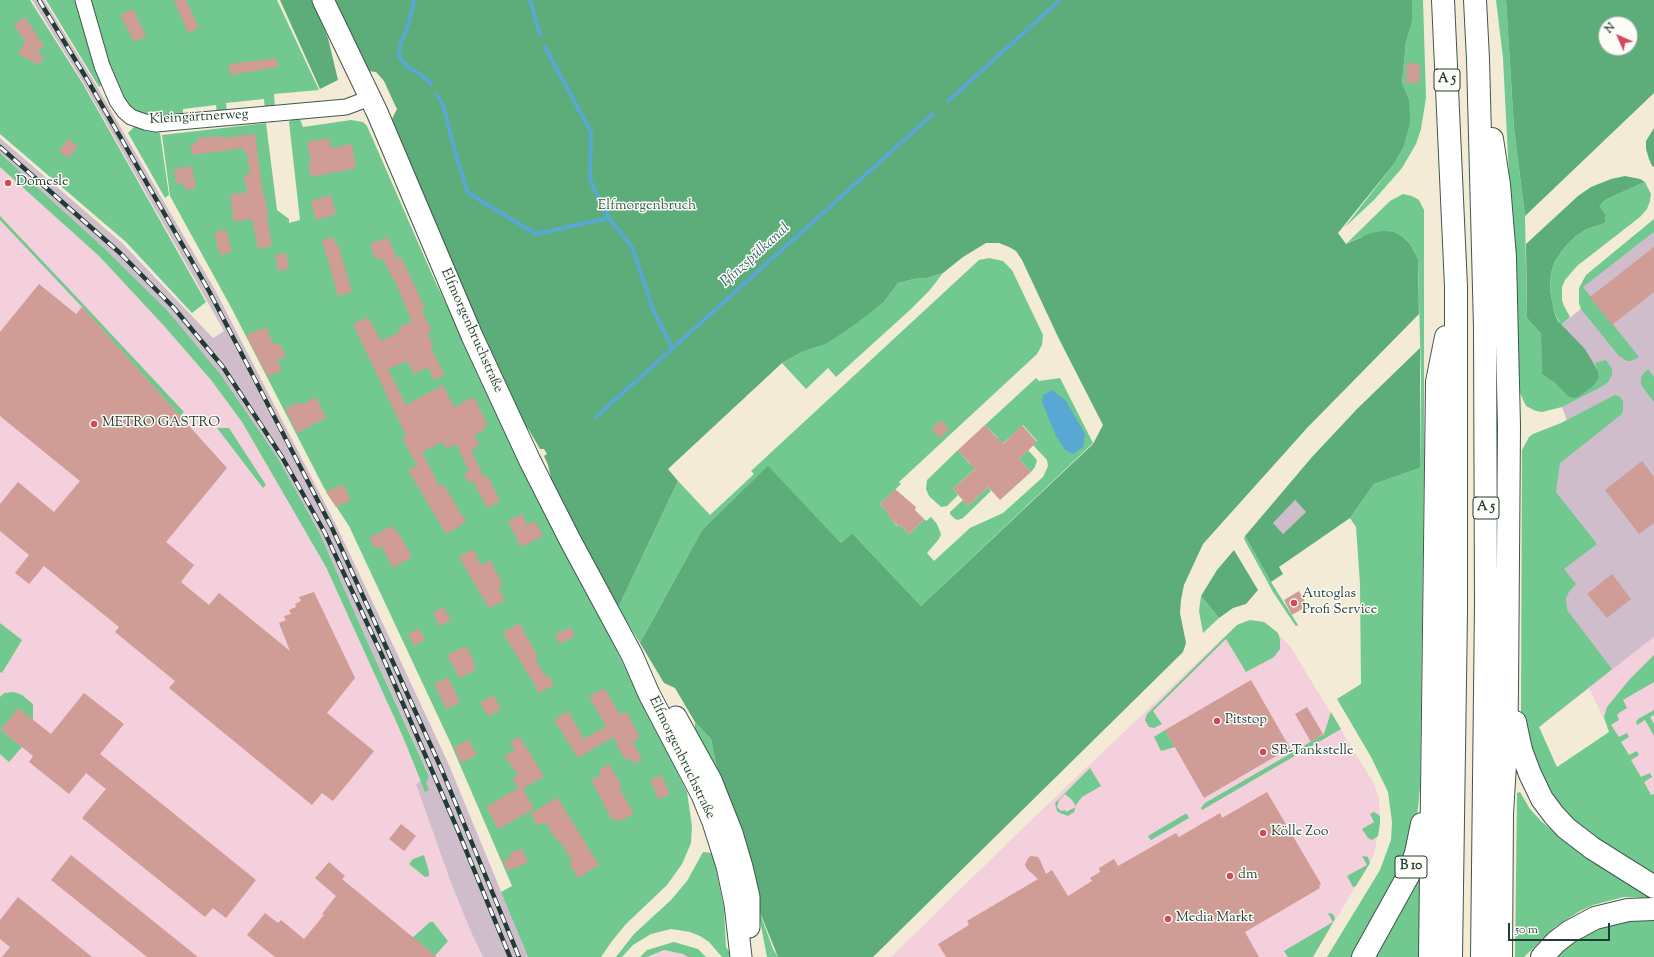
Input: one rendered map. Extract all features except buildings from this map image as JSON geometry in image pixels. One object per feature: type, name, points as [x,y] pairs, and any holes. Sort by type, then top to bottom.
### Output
[{"type":"highway","name":"A 5","points":[[1444,0],[1456,287],[1456,611],[1452,957]]},
{"type":"highway","name":"A 5","points":[[1475,0],[1485,327],[1486,604],[1482,957]]},
{"type":"highway","name":"A 5","points":[[1478,59],[1499,185],[1505,257],[1509,426],[1506,749],[1502,813],[1500,957]]},
{"type":"highway","points":[[1430,957],[1437,382],[1456,287]]},
{"type":"highway","points":[[1507,689],[1521,750],[1542,799],[1562,823],[1578,838],[1654,886]]},
{"type":"highway","name":"B 10","points":[[1364,957],[1408,876],[1421,832],[1424,791],[1433,769]]},
{"type":"highway","points":[[1542,957],[1556,942],[1569,932],[1595,918],[1628,910],[1654,909]]},
{"type":"main road","name":"Elfmorgenbruchstraße","points":[[323,0],[370,98],[472,336],[530,461],[570,540],[632,655],[649,694],[702,795],[713,822],[727,866],[735,904],[741,957]]},
{"type":"main road","name":"Elfmorgenbruchstraße","points":[[632,655],[661,691],[711,780],[722,806],[742,867],[749,897],[749,931],[753,957]]},
{"type":"street","name":"Kleingärtnerweg","points":[[83,0],[102,66],[116,101],[124,111],[132,117],[145,122],[163,123],[346,107],[370,98]]},
{"type":"shaded area","points":[[32,0],[44,0],[92,78],[214,288],[336,525],[394,647],[449,765],[528,957],[483,957],[451,883],[416,784],[429,775],[372,652],[320,534],[279,460],[167,310],[103,247],[0,153],[0,138],[122,243],[213,338],[224,331],[84,84]]},
{"type":"shaded area","points":[[0,167],[99,256],[165,327],[211,380],[242,422],[326,567],[403,737],[420,781],[416,784],[451,883],[483,957],[0,957]]},
{"type":"shaded area","points":[[1654,232],[1654,637],[1539,727],[1542,441],[1567,421],[1562,407],[1542,404],[1541,334],[1561,325],[1592,300],[1582,287]]},
{"type":"shaded area","points":[[1295,500],[1306,512],[1283,534],[1272,523]]},
{"type":"shaded area","points":[[1250,620],[1264,622],[1269,625],[1290,646],[1374,784],[1379,798],[1380,824],[1374,854],[1313,957],[891,957],[1026,825],[1225,636],[1237,625]]},
{"type":"shaded area","points":[[1654,637],[1654,807],[1610,732],[1589,688]]},
{"type":"shaded area","points":[[664,950],[684,954],[688,957],[647,957]]},
{"type":"green space","points":[[0,0],[30,0],[83,84],[206,302],[192,313],[126,242],[0,134]]},
{"type":"green space","points":[[46,0],[74,0],[81,13],[103,84],[99,87]]},
{"type":"green space","points":[[87,0],[277,0],[319,90],[274,94],[275,108],[265,109],[264,99],[226,103],[227,114],[217,115],[216,105],[183,109],[183,117],[146,117],[123,105]]},
{"type":"green space","points":[[280,0],[312,0],[328,38],[338,80],[320,89]]},
{"type":"green space","name":"Elfmorgenbruch","points":[[331,0],[1412,0],[1412,22],[1406,42],[1402,83],[1409,99],[1410,123],[1403,148],[1394,164],[1338,233],[1346,244],[1371,233],[1383,231],[1394,232],[1410,244],[1418,259],[1419,314],[1307,428],[1203,544],[1184,585],[1181,600],[1180,613],[1186,643],[1183,652],[873,957],[778,957],[757,905],[718,773],[711,739],[695,722],[675,688],[664,683],[640,643],[702,530],[768,466],[841,543],[852,533],[921,606],[1093,444],[1103,425],[1059,339],[1022,260],[1016,251],[1009,247],[999,243],[986,243],[963,257],[943,273],[927,278],[914,279],[898,283],[884,302],[854,325],[826,344],[802,352],[782,363],[668,469],[678,481],[618,608],[553,486],[548,465],[544,456],[547,454],[544,449],[540,449],[529,430],[517,416],[391,121],[397,109],[384,81],[376,72],[368,71]]},
{"type":"green space","points":[[1412,0],[1423,0],[1426,98],[1421,129],[1416,144],[1402,168],[1374,200],[1345,227],[1394,164],[1403,148],[1409,99],[1402,83],[1406,42],[1412,22]]},
{"type":"green space","points":[[1496,0],[1506,0],[1514,128],[1525,216],[1527,318],[1541,334],[1542,374],[1555,383],[1568,396],[1598,371],[1595,363],[1606,360],[1612,369],[1612,375],[1608,382],[1601,387],[1562,407],[1542,412],[1526,406],[1520,393],[1503,58]]},
{"type":"green space","points":[[1506,0],[1654,0],[1654,93],[1525,216],[1514,128]]},
{"type":"green space","points":[[300,119],[303,127],[351,120],[363,122],[367,126],[434,279],[534,485],[687,792],[692,826],[691,843],[682,864],[667,885],[626,924],[601,957],[528,957],[501,892],[512,886],[451,744],[349,526],[324,488],[232,309],[170,196],[162,135],[266,123],[277,210],[289,219],[289,223],[300,220],[289,122],[291,120]]},
{"type":"green space","points":[[134,127],[160,133],[169,195],[165,198],[128,133]]},
{"type":"green space","points":[[1654,128],[1654,167],[1649,159],[1646,149],[1646,141]]},
{"type":"green space","points":[[0,153],[103,247],[167,310],[220,374],[279,460],[320,534],[429,776],[426,783],[429,790],[425,792],[403,737],[326,567],[242,422],[211,380],[165,327],[99,256],[0,167]]},
{"type":"green space","points":[[1625,176],[1640,179],[1645,182],[1605,200],[1599,206],[1606,215],[1605,223],[1587,229],[1576,236],[1564,248],[1555,261],[1551,273],[1550,290],[1554,312],[1558,321],[1585,349],[1598,371],[1599,378],[1592,387],[1578,397],[1573,398],[1568,396],[1555,383],[1542,374],[1541,334],[1527,318],[1526,244],[1578,196],[1591,187],[1611,179]]},
{"type":"green space","points":[[1645,182],[1651,194],[1647,209],[1640,217],[1577,266],[1565,280],[1562,287],[1562,300],[1570,317],[1561,325],[1554,312],[1550,290],[1551,273],[1555,261],[1564,248],[1576,236],[1587,229],[1605,223],[1606,215],[1598,206],[1605,200]]},
{"type":"green space","points":[[1403,194],[1412,196],[1419,200],[1424,210],[1424,467],[1420,787],[1418,808],[1413,840],[1358,957],[1327,957],[1380,870],[1391,840],[1392,822],[1388,792],[1371,757],[1337,699],[1361,684],[1360,584],[1356,527],[1350,518],[1374,484],[1420,468],[1421,378],[1418,259],[1410,244],[1404,238],[1361,237],[1346,244],[1390,201]]},
{"type":"green space","points":[[0,216],[184,412],[180,416],[82,307],[0,220]]},
{"type":"green space","points":[[1654,219],[1654,232],[1583,287],[1639,357],[1631,361],[1627,361],[1619,356],[1581,309],[1579,303],[1579,288],[1586,275]]},
{"type":"green space","points":[[989,258],[1003,261],[1012,270],[1043,335],[1042,345],[1037,354],[899,482],[901,484],[880,504],[897,526],[899,524],[909,534],[924,519],[926,521],[931,517],[937,524],[941,534],[939,539],[927,553],[934,561],[970,528],[1003,513],[1043,477],[1048,466],[1047,460],[1033,445],[1037,441],[1023,425],[998,448],[998,438],[985,425],[1036,378],[1039,381],[1060,378],[1093,443],[921,606],[852,533],[841,543],[768,467],[702,530],[640,643],[618,608],[678,481],[710,515],[754,474],[751,471],[979,260]]},
{"type":"green space","points":[[943,273],[929,291],[910,310],[836,377],[828,368],[806,389],[782,363],[802,352],[826,344],[884,302],[898,283],[914,279],[927,278]]},
{"type":"green space","points":[[1420,348],[1420,468],[1374,484],[1350,518],[1279,567],[1283,574],[1271,582],[1245,536],[1312,457],[1357,409]],"holes":[[[1295,500],[1306,512],[1283,534],[1273,523]]]},
{"type":"green space","points":[[1648,369],[1654,377],[1654,402],[1641,385],[1641,378]]},
{"type":"green space","points":[[1615,395],[1619,396],[1623,401],[1622,414],[1560,463],[1556,492],[1597,544],[1564,569],[1576,584],[1566,598],[1567,610],[1612,669],[1539,727],[1557,767],[1609,732],[1604,717],[1607,707],[1629,680],[1654,655],[1654,682],[1623,700],[1627,708],[1617,715],[1619,720],[1611,725],[1619,737],[1627,733],[1629,737],[1621,742],[1629,755],[1637,751],[1639,755],[1631,760],[1641,777],[1650,773],[1652,777],[1644,782],[1651,795],[1654,794],[1654,878],[1602,847],[1558,809],[1526,742],[1521,712],[1522,450],[1529,437],[1533,434],[1561,423]]},
{"type":"green space","points":[[217,428],[229,428],[266,485],[263,488]]},
{"type":"green space","points":[[958,450],[970,464],[979,465],[953,489],[958,495],[947,506],[941,507],[929,496],[926,489],[927,480]]},
{"type":"green space","points":[[1028,450],[1037,460],[1035,467],[1031,472],[1019,459]]},
{"type":"green space","points":[[988,487],[991,491],[963,518],[958,520],[950,514],[950,512],[963,500],[968,506]]},
{"type":"green space","points":[[1245,536],[1298,625],[1296,626],[1273,592],[1244,539]]},
{"type":"green space","points":[[1234,550],[1258,590],[1246,604],[1233,608],[1219,618],[1201,596],[1217,570]]},
{"type":"green space","points":[[1201,596],[1219,618],[1203,633],[1199,611]]},
{"type":"green space","points":[[1250,620],[1264,622],[1278,633],[1280,649],[1274,657],[1246,672],[1226,639],[1153,711],[1162,724],[1154,728],[1149,727],[1145,720],[1147,714],[1237,625]]},
{"type":"green space","points":[[0,623],[22,640],[2,673],[0,672]]},
{"type":"green space","points":[[14,692],[22,695],[33,704],[33,720],[18,709],[1,730],[22,747],[9,762],[0,754],[0,697],[4,693]]},
{"type":"green space","points":[[1654,710],[1654,715],[1650,717],[1654,724],[1654,736],[1645,720],[1637,725],[1636,722],[1638,719]]},
{"type":"green space","points":[[1331,712],[1341,729],[1202,810],[1201,808],[1205,803],[1324,734]]},
{"type":"green space","points":[[695,722],[711,739],[718,773],[695,731]]},
{"type":"green space","points":[[1165,730],[1175,747],[1161,751],[1154,737]]},
{"type":"green space","points":[[1090,768],[1101,786],[1082,797],[1076,806],[1065,794],[1059,800],[1057,807],[1061,811],[1065,810],[1066,812],[1075,807],[1074,812],[1068,816],[1057,811],[1055,803]]},
{"type":"green space","points":[[1520,792],[1530,809],[1542,822],[1576,850],[1652,897],[1624,897],[1593,905],[1580,911],[1555,927],[1524,957],[1515,957],[1517,793]]},
{"type":"green space","points":[[1374,812],[1380,816],[1380,823],[1378,836],[1372,840],[1368,838],[1362,829],[1374,822],[1370,814]]},
{"type":"green space","points":[[1187,814],[1189,818],[1151,840],[1148,836]]},
{"type":"green space","points":[[703,852],[711,853],[714,859],[724,909],[726,947],[733,957],[722,957],[709,942],[700,936],[690,932],[671,929],[651,934],[633,945],[622,957],[616,957],[634,934],[671,900],[687,881]]},
{"type":"green space","points":[[424,855],[429,872],[429,876],[425,877],[409,864],[413,859]]},
{"type":"green space","points":[[1362,856],[1368,857],[1370,863],[1356,886],[1353,887],[1347,876],[1367,865]]},
{"type":"green space","points":[[1422,863],[1424,957],[1372,957]]},
{"type":"green space","points":[[757,905],[773,949],[778,957],[767,957]]},
{"type":"green space","points":[[1328,913],[1333,914],[1335,919],[1313,957],[1288,957],[1284,951],[1333,922]]},
{"type":"green space","points":[[1654,917],[1654,957],[1551,957],[1598,925]]},
{"type":"green space","points":[[430,922],[433,922],[448,941],[434,957],[430,957],[410,940]]},
{"type":"green space","points":[[674,942],[698,949],[706,957],[688,957],[683,954],[664,950],[647,957],[640,957],[647,950]]},
{"type":"water","points":[[1052,390],[1066,401],[1085,434],[1083,447],[1073,454],[1065,450],[1056,436],[1042,402],[1043,395]]},
{"type":"waterway","points":[[414,0],[409,23],[400,45],[399,56],[407,67],[420,74],[431,84]]},
{"type":"waterway","points":[[529,0],[540,35]]},
{"type":"waterway","name":"Pfinzspülkanal","points":[[948,101],[1060,0]]},
{"type":"waterway","points":[[545,47],[591,132],[590,180],[609,218],[632,247],[654,312],[672,347]]},
{"type":"waterway","points":[[437,95],[443,105],[457,159],[468,193],[536,234],[609,218]]},
{"type":"waterway","name":"Pfinzspülkanal","points":[[596,417],[933,114]]},
{"type":"railway","points":[[39,0],[88,81],[209,291],[332,528],[441,768],[519,957]]},
{"type":"railway","points":[[0,147],[120,253],[174,308],[223,367],[282,457],[325,533],[381,653],[456,826],[510,957]]},
{"type":"place","name":"Domesle","points":[[8,183]]},
{"type":"place","name":"METRO GASTRO","points":[[94,424]]},
{"type":"place","name":"Autoglas Profi Service","points":[[1294,603]]},
{"type":"place","name":"Pitstop","points":[[1217,721]]},
{"type":"place","name":"SB-Tankstelle","points":[[1263,752]]},
{"type":"place","name":"Kölle Zoo","points":[[1263,833]]},
{"type":"place","name":"dm","points":[[1230,876]]},
{"type":"place","name":"Media Markt","points":[[1168,919]]}]
